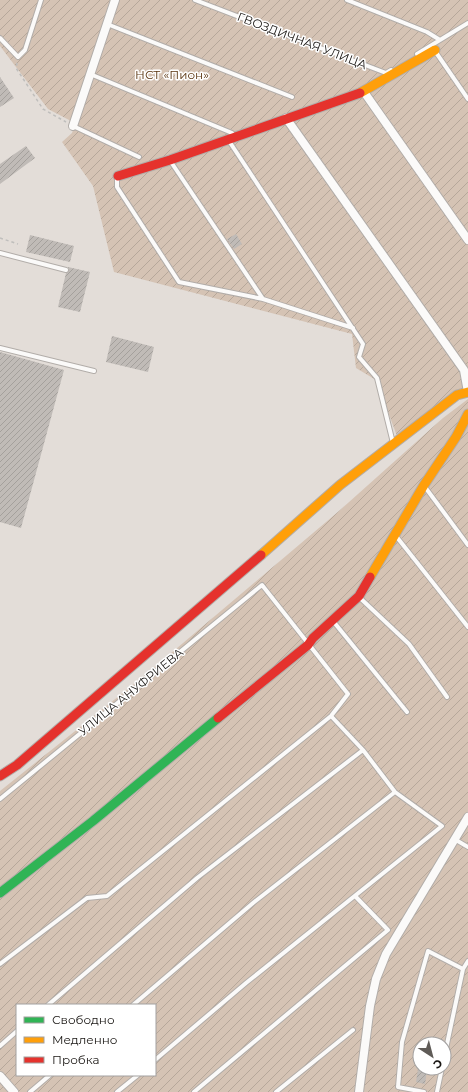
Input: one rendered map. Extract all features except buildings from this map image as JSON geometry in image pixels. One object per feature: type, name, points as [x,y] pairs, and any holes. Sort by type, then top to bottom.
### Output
[{"type":"street","points":[[73,126],[115,0]]},
{"type":"street","points":[[118,176],[170,160],[230,136],[364,92],[435,50]]},
{"type":"street","points":[[364,92],[468,240]]},
{"type":"street","points":[[0,776],[17,765],[300,522],[340,485],[457,395],[468,392],[464,370],[286,118]]},
{"type":"street","points":[[0,893],[93,821],[308,645],[313,638],[359,596],[424,486],[456,437],[468,414]]},
{"type":"street","points":[[359,1092],[370,1006],[376,979],[386,954],[456,840],[468,817]]},
{"type":"street","points":[[1,1080],[14,1092]]},
{"type":"lane","points":[[0,38],[18,57],[25,50],[41,0]]},
{"type":"lane","name":"ГВОЗДИЧНАЯ УЛИЦА","points":[[195,0],[386,73],[440,40]]},
{"type":"lane","points":[[347,0],[427,32],[440,40],[468,23]]},
{"type":"lane","points":[[107,24],[292,97]]},
{"type":"lane","points":[[435,50],[468,99]]},
{"type":"lane","points":[[90,74],[230,136],[363,344],[359,358],[376,378],[394,444]]},
{"type":"lane","points":[[73,126],[139,157]]},
{"type":"lane","points":[[170,160],[263,299]]},
{"type":"lane","points":[[118,176],[117,187],[180,282],[263,299],[353,328]]},
{"type":"lane","points":[[0,253],[66,270]]},
{"type":"lane","points":[[0,348],[94,371]]},
{"type":"lane","points":[[424,486],[468,545]]},
{"type":"lane","points":[[395,534],[468,627]]},
{"type":"lane","name":"УЛИЦА АНУФРИЕВА","points":[[0,799],[262,585],[308,645]]},
{"type":"lane","points":[[359,596],[409,644],[447,696]]},
{"type":"lane","points":[[332,620],[407,712]]},
{"type":"lane","points":[[0,964],[87,898],[107,896],[331,716],[348,694],[308,645]]},
{"type":"lane","points":[[156,1059],[246,983],[442,826],[395,792],[363,750],[331,716]]},
{"type":"lane","points":[[49,1004],[197,878],[363,750]]},
{"type":"lane","points":[[134,1004],[253,904],[395,792]]},
{"type":"lane","points":[[456,840],[468,847]]},
{"type":"lane","points":[[194,1092],[388,930],[355,896]]},
{"type":"lane","points":[[424,1092],[398,1087],[402,1042],[428,951],[463,969]]},
{"type":"lane","points":[[449,1036],[463,969],[468,961]]},
{"type":"lane","points":[[276,1092],[353,1030]]},
{"type":"lane","points":[[0,1046],[16,1032]]},
{"type":"lane","points":[[30,1092],[49,1076]]},
{"type":"lane","points":[[117,1092],[137,1076]]},
{"type":"lane","points":[[436,1092],[440,1076]]},
{"type":"path","points":[[18,57],[16,68],[43,109],[73,126]]},
{"type":"path","points":[[0,238],[18,244]]},
{"type":"green space","points":[[0,0],[110,0],[71,121],[48,109],[0,46]]},
{"type":"green space","name":"НСТ «Пион»","points":[[118,0],[468,0],[468,387],[397,436],[376,380],[356,368],[352,334],[114,272],[93,186],[62,142],[72,133]]},
{"type":"green space","points":[[468,399],[468,1092],[0,1092],[0,791],[144,676],[339,511],[443,418]]},
{"type":"traffic: fast","points":[[0,893],[93,821],[218,718]]},
{"type":"traffic: slow","points":[[360,93],[435,50]]},
{"type":"traffic: slow","points":[[261,555],[340,485],[457,395],[468,392]]},
{"type":"traffic: slow","points":[[370,577],[424,485],[456,437],[468,414]]},
{"type":"traffic: jam","points":[[118,176],[170,160],[360,93]]},
{"type":"traffic: jam","points":[[0,776],[17,765],[261,555]]},
{"type":"traffic: jam","points":[[218,718],[308,645],[313,638],[359,596],[370,577]]}]
